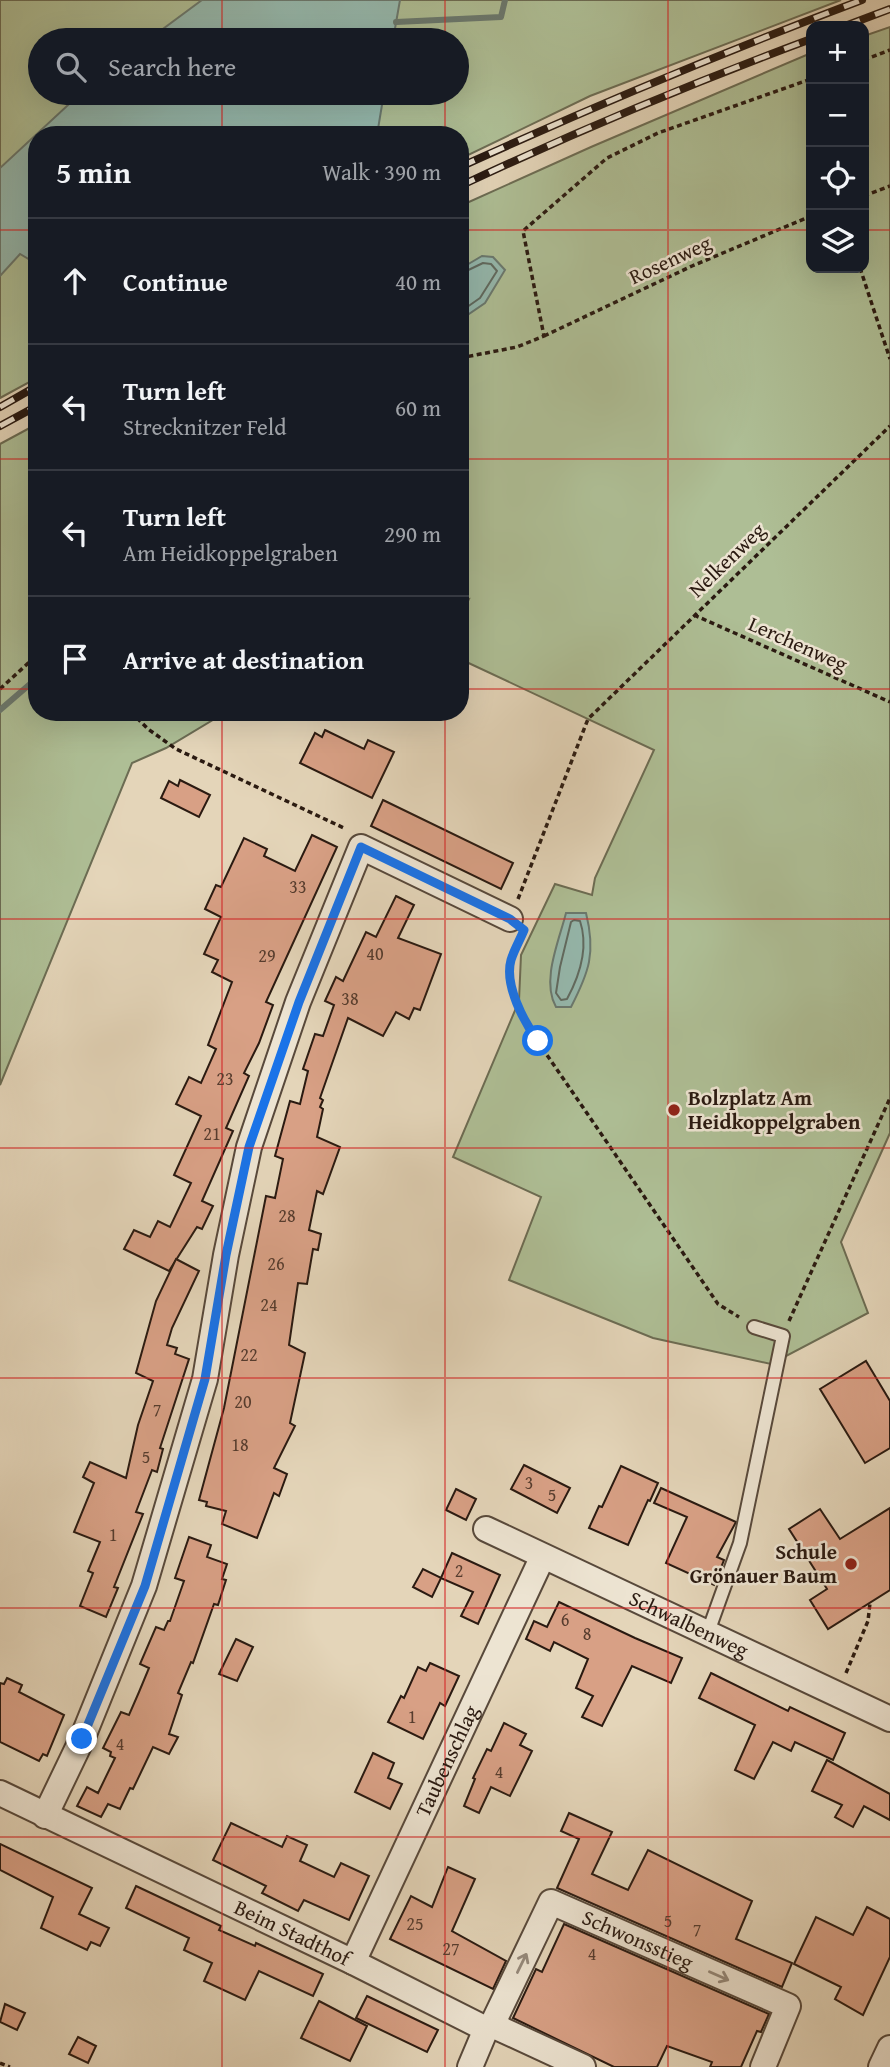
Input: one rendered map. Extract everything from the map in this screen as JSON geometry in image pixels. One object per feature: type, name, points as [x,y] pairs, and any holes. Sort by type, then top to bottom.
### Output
[{"type":"street","points":[[45,1816],[82,1739],[145,1586],[205,1379],[226,1255],[249,1147],[299,1002],[361,847],[510,919]]},
{"type":"street","name":"Schwalbenweg","points":[[486,1530],[890,1719]]},
{"type":"street","name":"Taubenschlag","points":[[353,1962],[542,1558]]},
{"type":"street","name":"Beim Stadthof","points":[[0,1793],[489,2027],[583,2067]]},
{"type":"street","name":"Schwonsstieg","points":[[489,2027],[551,1902],[788,2006],[763,2067]]},
{"type":"street","points":[[470,2067],[489,2027]]},
{"type":"street","points":[[881,2067],[890,2048]]},
{"type":"lane","points":[[708,1632],[740,1544],[783,1336],[754,1327]]},
{"type":"path","points":[[869,58],[890,50]]},
{"type":"path","points":[[544,336],[523,231],[607,158],[658,132],[806,81]]},
{"type":"path","points":[[869,194],[890,187]]},
{"type":"path","name":"Rosenweg","points":[[469,356],[517,347],[544,336],[692,266],[806,218]]},
{"type":"path","points":[[862,273],[890,359]]},
{"type":"path","name":"Nelkenweg","points":[[510,919],[587,719],[890,426]]},
{"type":"path","name":"Lerchenweg","points":[[694,615],[890,702]]},
{"type":"path","points":[[0,689],[28,664]]},
{"type":"path","points":[[140,721],[176,749],[360,836],[361,847]]},
{"type":"path","points":[[510,919],[524,930],[510,963],[514,997],[525,1023],[718,1304],[754,1327]]},
{"type":"path","points":[[783,1336],[890,1098]]},
{"type":"path","points":[[838,1694],[868,1621],[870,1602]]},
{"type":"path","points":[[0,2063],[10,2067]]},
{"type":"green space","points":[[0,0],[841,0],[590,96],[469,155],[469,126],[28,126],[28,383],[0,398]]},
{"type":"green space","points":[[890,27],[890,1133],[841,1242],[868,1313],[771,1364],[653,1338],[509,1280],[541,1197],[453,1157],[519,1001],[521,955],[555,884],[592,895],[595,878],[654,750],[469,663],[469,202],[806,55],[806,273],[869,273],[869,34]]},
{"type":"green space","points":[[28,429],[28,721],[211,721],[166,748],[132,763],[0,1085],[0,444]]},
{"type":"water","points":[[202,0],[400,0],[395,28],[164,28]]},
{"type":"water","points":[[68,105],[382,105],[378,126],[45,126]]},
{"type":"water","points":[[28,142],[28,259],[20,254],[0,276],[0,168]]},
{"type":"water","points":[[482,256],[493,257],[505,270],[485,303],[469,314],[469,264]]},
{"type":"water","points":[[566,913],[586,913],[590,940],[589,962],[571,1007],[556,1007],[550,985],[551,973]]},
{"type":"building","points":[[325,730],[364,749],[368,740],[394,752],[372,798],[300,763],[315,733],[322,737]]},
{"type":"building","points":[[180,780],[210,795],[199,817],[161,798],[169,781],[178,786]]},
{"type":"building","points":[[383,800],[513,863],[501,889],[371,826]]},
{"type":"building","points":[[312,835],[337,847],[266,1002],[273,1005],[244,1073],[249,1076],[226,1128],[233,1131],[202,1201],[213,1206],[202,1229],[197,1227],[169,1271],[124,1249],[134,1230],[150,1237],[158,1221],[170,1227],[191,1183],[174,1175],[201,1116],[176,1104],[189,1077],[201,1083],[216,1049],[208,1045],[232,982],[212,972],[218,960],[204,954],[221,917],[205,909],[216,885],[221,887],[244,838],[267,849],[264,856],[295,871]]},
{"type":"building","points":[[396,896],[414,905],[398,938],[441,954],[420,1010],[414,1008],[409,1019],[396,1012],[383,1036],[348,1018],[320,1098],[323,1100],[320,1107],[323,1109],[317,1137],[340,1147],[323,1194],[317,1191],[309,1230],[321,1234],[318,1250],[313,1249],[307,1284],[298,1283],[289,1345],[305,1353],[290,1423],[295,1426],[274,1468],[287,1474],[279,1496],[274,1493],[257,1538],[222,1524],[226,1511],[206,1506],[207,1502],[199,1500],[224,1408],[266,1196],[275,1198],[283,1159],[275,1156],[290,1101],[300,1104],[308,1071],[303,1069],[315,1034],[323,1036],[334,1005],[325,1001],[336,977],[343,981],[366,932],[376,937]]},
{"type":"building","points":[[176,1259],[199,1271],[172,1328],[167,1345],[177,1348],[175,1354],[189,1359],[160,1448],[163,1449],[157,1472],[152,1470],[136,1512],[143,1514],[114,1587],[118,1588],[106,1617],[80,1606],[93,1573],[88,1571],[100,1542],[74,1532],[94,1483],[83,1477],[90,1462],[126,1478],[138,1425],[153,1381],[136,1373],[156,1301]]},
{"type":"building","points":[[866,1361],[890,1401],[890,1448],[865,1463],[820,1389]]},
{"type":"building","points":[[524,1465],[570,1488],[557,1513],[511,1489]]},
{"type":"building","points":[[621,1466],[658,1483],[628,1545],[589,1528]]},
{"type":"building","points":[[661,1488],[736,1522],[717,1557],[724,1560],[714,1585],[666,1563],[687,1517],[654,1503]]},
{"type":"building","points":[[456,1489],[476,1499],[466,1520],[446,1510]]},
{"type":"building","name":"Schule Grönauer Baum","points":[[890,1508],[890,1590],[828,1629],[810,1600],[827,1589],[789,1529],[820,1509],[840,1539]]},
{"type":"building","points":[[189,1537],[211,1545],[207,1557],[227,1564],[222,1579],[226,1580],[218,1605],[214,1604],[193,1663],[191,1662],[178,1693],[182,1695],[169,1734],[178,1737],[169,1754],[153,1747],[120,1809],[108,1804],[101,1817],[77,1806],[87,1787],[98,1793],[115,1758],[103,1748],[121,1712],[129,1715],[149,1668],[140,1664],[156,1627],[164,1630],[170,1621],[184,1581],[175,1578]]},
{"type":"building","points":[[452,1553],[500,1575],[478,1624],[461,1616],[473,1592],[441,1578]]},
{"type":"building","points":[[423,1569],[441,1578],[432,1597],[413,1587]]},
{"type":"building","points":[[559,1602],[682,1658],[671,1683],[632,1666],[602,1726],[582,1717],[593,1696],[576,1688],[588,1659],[554,1642],[550,1651],[526,1639],[534,1621],[547,1627]]},
{"type":"building","points":[[236,1639],[253,1647],[237,1681],[219,1674]]},
{"type":"building","points":[[430,1663],[459,1676],[445,1706],[440,1703],[423,1739],[388,1722],[401,1696],[404,1698],[418,1667],[426,1671]]},
{"type":"building","points":[[711,1673],[788,1711],[790,1707],[845,1733],[833,1760],[795,1742],[791,1751],[773,1742],[754,1779],[735,1770],[755,1725],[699,1698]]},
{"type":"building","points":[[7,1678],[22,1685],[19,1692],[64,1715],[47,1756],[43,1754],[39,1761],[0,1742],[0,1683],[4,1684]]},
{"type":"building","points":[[504,1723],[526,1734],[520,1745],[532,1751],[510,1796],[491,1787],[479,1813],[464,1806],[475,1779],[473,1778],[487,1749],[491,1751]]},
{"type":"building","points":[[373,1753],[394,1763],[388,1778],[402,1784],[390,1809],[355,1792]]},
{"type":"building","points":[[827,1760],[890,1794],[890,1820],[864,1806],[853,1827],[835,1817],[842,1805],[812,1791]]},
{"type":"building","points":[[569,1813],[612,1832],[592,1874],[628,1890],[648,1850],[752,1901],[736,1939],[792,1963],[782,1987],[557,1888],[579,1839],[561,1831]]},
{"type":"building","points":[[231,1823],[282,1847],[287,1836],[307,1845],[300,1861],[334,1877],[341,1863],[369,1876],[349,1920],[304,1900],[298,1911],[262,1893],[266,1886],[213,1860]]},
{"type":"building","points":[[0,1844],[92,1888],[79,1914],[109,1928],[100,1946],[91,1942],[87,1950],[41,1928],[53,1897],[0,1870]]},
{"type":"building","points":[[448,1867],[475,1879],[452,1931],[506,1961],[493,1989],[390,1939],[411,1896],[432,1907]]},
{"type":"building","points":[[136,1886],[221,1926],[219,1930],[255,1946],[256,1943],[323,1974],[313,1996],[259,1971],[245,2000],[204,1981],[212,1963],[184,1950],[189,1938],[126,1908]]},
{"type":"building","points":[[867,1907],[890,1919],[890,1957],[863,2015],[835,1999],[841,1987],[794,1964],[816,1917],[853,1935]]},
{"type":"building","points":[[564,1924],[769,2014],[761,2032],[757,2031],[741,2067],[710,2067],[712,2062],[667,2046],[657,2067],[614,2067],[513,2018],[536,1969],[542,1972]]},
{"type":"building","points":[[367,1996],[438,2030],[427,2052],[356,2018]]},
{"type":"building","points":[[319,2001],[367,2026],[350,2061],[301,2038]]},
{"type":"building","points":[[5,2004],[25,2013],[17,2030],[0,2022]]},
{"type":"building","points":[[78,2037],[96,2046],[88,2063],[69,2054]]},
{"type":"waterway","points":[[396,22],[501,17],[505,0]]},
{"type":"waterway","points":[[0,710],[28,686]]},
{"type":"railway","points":[[469,163],[660,80],[862,0]]},
{"type":"railway","points":[[858,21],[890,9]]},
{"type":"railway","points":[[469,182],[634,109],[806,41]]},
{"type":"railway","points":[[0,407],[28,391]]},
{"type":"railway","points":[[0,426],[28,411]]},
{"type":"place","name":"Bolzplatz Am Heidkoppelgraben","points":[[674,1110]]},
{"type":"place","name":"Schule Grönauer Baum","points":[[851,1564]]},
{"type":"route","points":[[82,1739],[145,1586],[205,1379],[226,1255],[249,1147],[299,1002],[361,847],[510,919],[524,930],[510,963],[514,997],[525,1023],[538,1041]]}]
